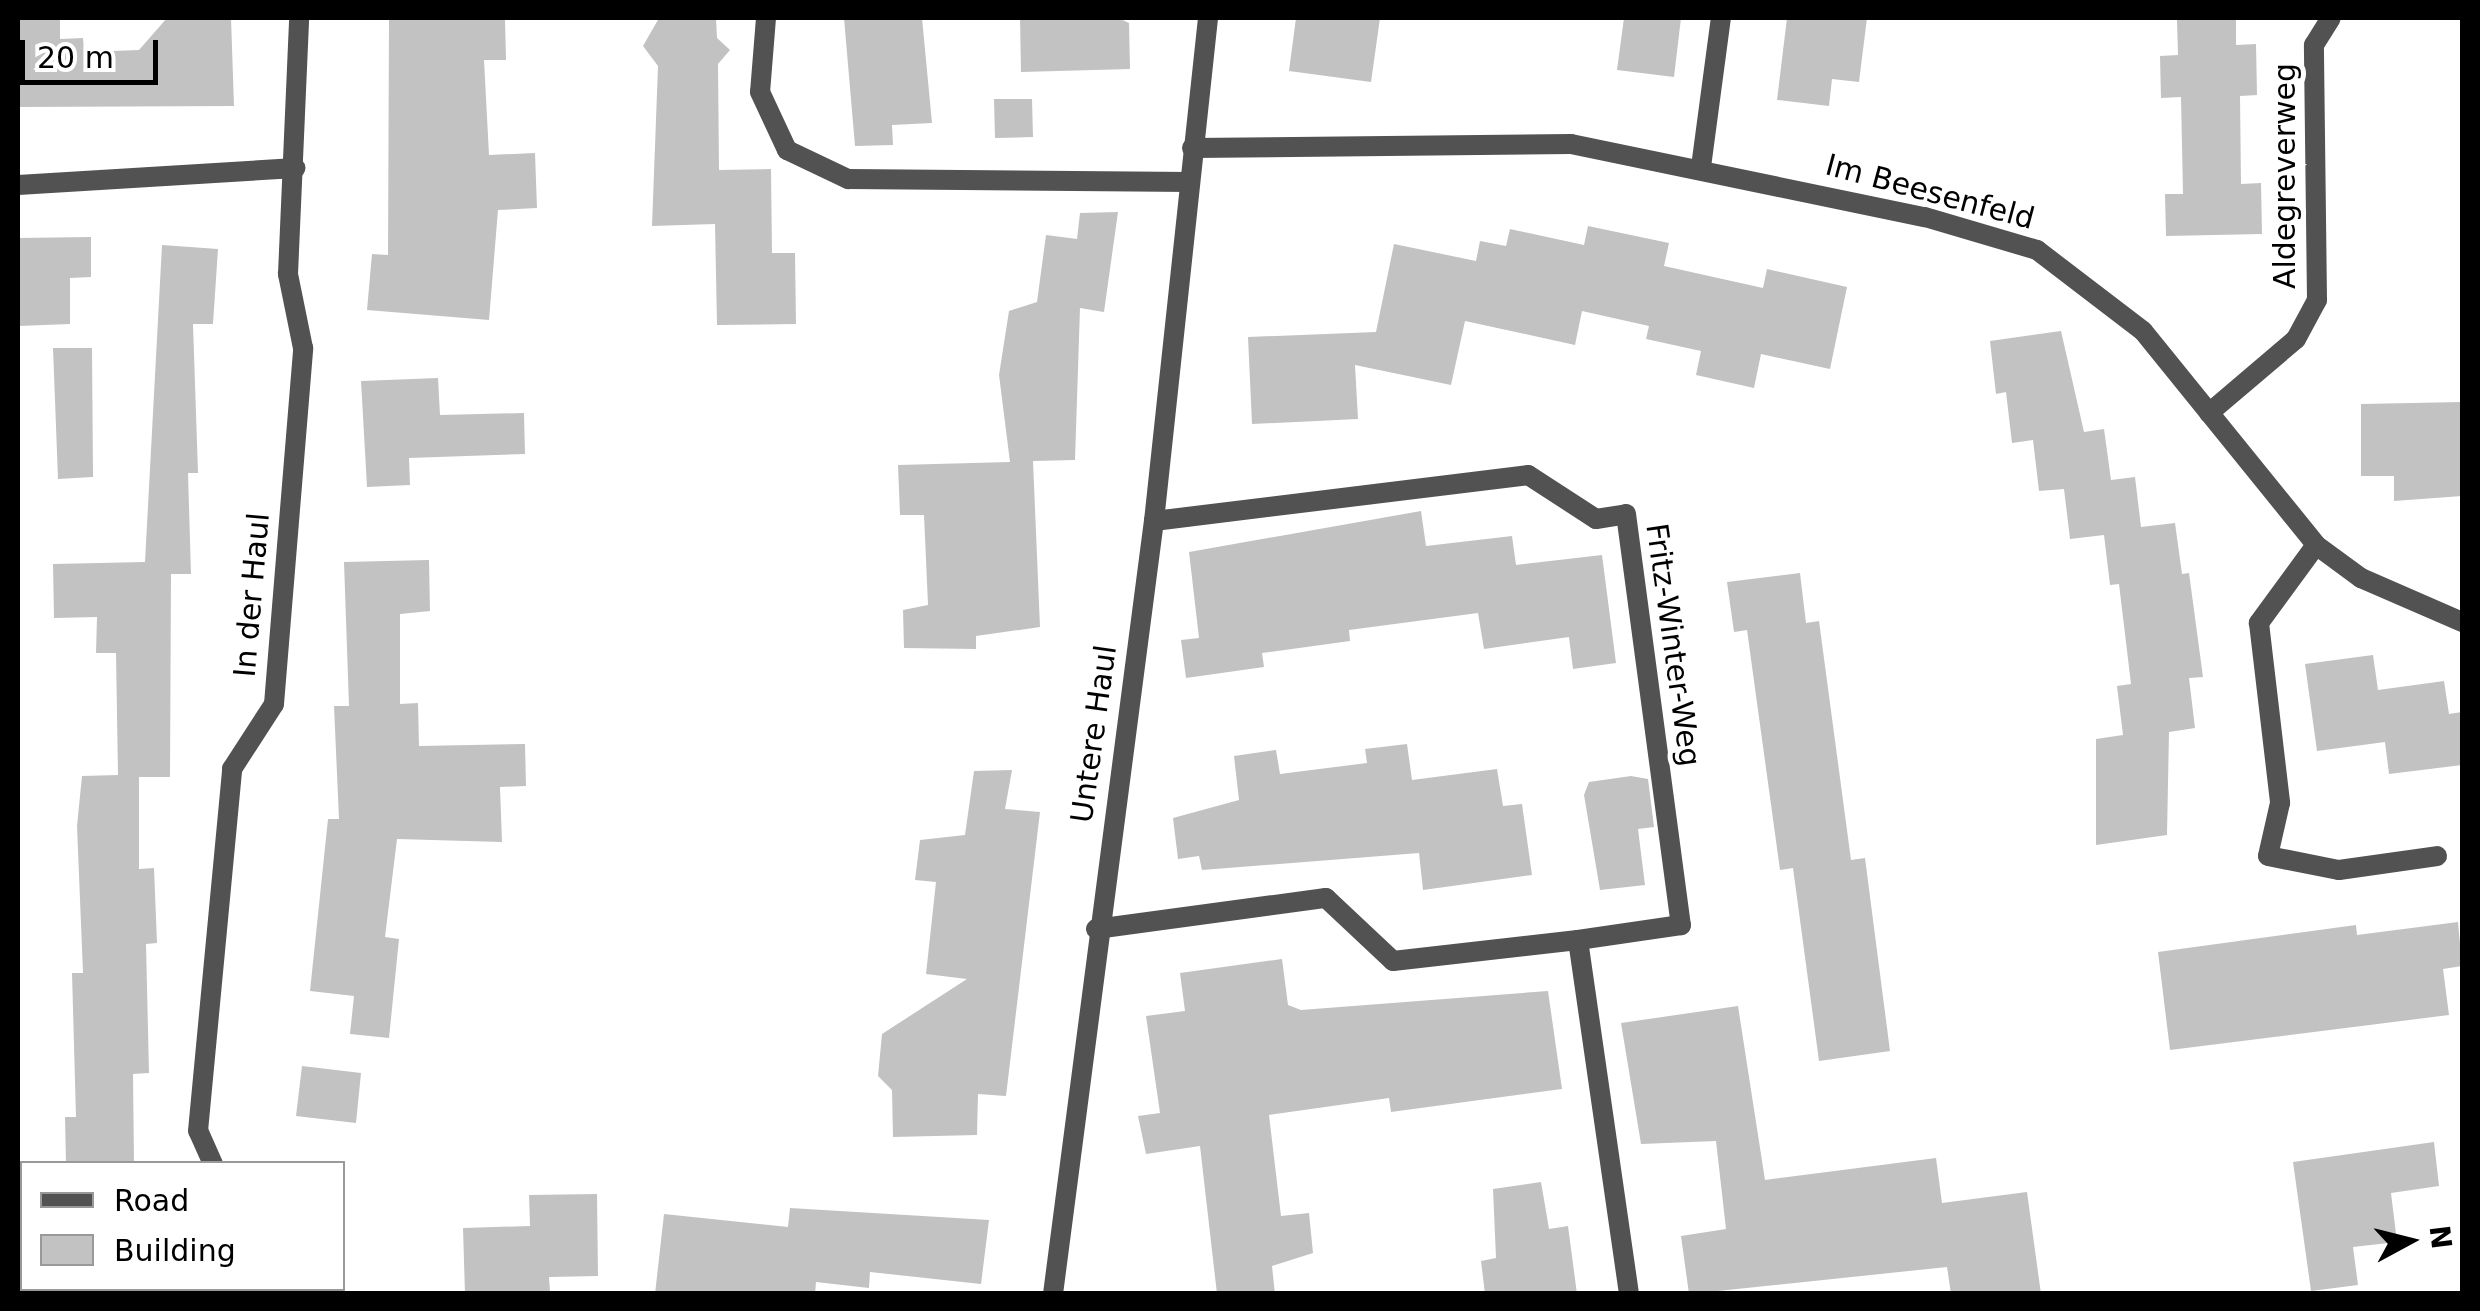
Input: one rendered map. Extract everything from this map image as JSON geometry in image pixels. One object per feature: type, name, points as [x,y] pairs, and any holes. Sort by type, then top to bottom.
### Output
[{"type":"street","name":"In der Haul","points":[[212,1161],[198,1131],[232,770],[274,704],[302,348],[288,274],[299,18]]},
{"type":"street","points":[[766,18],[760,92],[787,150],[848,179],[1190,182]]},
{"type":"street","name":"Untere Haul","points":[[1052,1294],[1096,928],[1154,521],[1208,18]]},
{"type":"street","points":[[1701,167],[1721,18]]},
{"type":"street","name":"Aldegreverweg","points":[[2209,412],[2296,339],[2317,300],[2314,45],[2331,18]]},
{"type":"street","name":"Im Beesenfeld","points":[[1192,148],[1552,144],[1701,167],[2037,250],[2143,330],[2316,545],[2362,578],[2462,622]]},
{"type":"street","points":[[18,185],[295,168]]},
{"type":"street","name":"Fritz-Winter-Weg","points":[[1096,928],[1326,898],[1394,960],[1681,925],[1626,514],[1596,518],[1528,475],[1154,521]]},
{"type":"street","points":[[2316,545],[2259,623],[2280,803],[2268,856],[2338,870],[2436,856]]},
{"type":"street","points":[[1578,940],[1629,1294]]},
{"type":"shaded area","points":[[18,1224],[20,1291],[161,1293],[18,1293]]},
{"type":"building","points":[[18,18],[60,18],[60,39],[83,38],[84,52],[139,50],[167,18],[231,18],[234,106],[18,107]]},
{"type":"building","points":[[389,18],[505,18],[506,60],[484,60],[489,155],[535,153],[537,208],[498,210],[489,320],[367,310],[372,254],[388,255]]},
{"type":"building","points":[[659,18],[716,18],[717,38],[730,50],[718,64],[719,170],[771,169],[772,253],[795,253],[796,324],[717,325],[715,224],[652,226],[658,66],[643,46]]},
{"type":"building","points":[[844,18],[922,18],[932,123],[892,125],[893,145],[855,146]]},
{"type":"building","points":[[1020,18],[1118,18],[1129,23],[1130,69],[1021,72]]},
{"type":"building","points":[[1296,18],[1380,18],[1371,82],[1289,71]]},
{"type":"building","points":[[1624,18],[1681,18],[1674,77],[1617,70]]},
{"type":"building","points":[[1787,18],[1867,18],[1859,82],[1832,79],[1829,106],[1777,100]]},
{"type":"building","points":[[2236,18],[2236,45],[2256,44],[2257,95],[2240,96],[2241,184],[2261,183],[2262,234],[2166,236],[2165,194],[2183,194],[2181,97],[2161,98],[2160,56],[2178,55],[2177,20]]},
{"type":"building","points":[[994,99],[1032,99],[1033,137],[995,138]]},
{"type":"building","points":[[1118,212],[1104,312],[1080,308],[1075,460],[1033,461],[1040,627],[976,636],[976,649],[904,648],[903,610],[928,605],[924,515],[900,515],[898,465],[1010,462],[999,375],[1009,311],[1037,302],[1046,235],[1077,239],[1080,213]]},
{"type":"building","points":[[1588,226],[1669,243],[1664,266],[1763,288],[1767,269],[1847,287],[1830,369],[1761,354],[1754,388],[1696,375],[1701,351],[1646,339],[1649,326],[1582,311],[1575,345],[1465,321],[1451,385],[1355,365],[1358,419],[1252,424],[1248,337],[1376,332],[1394,244],[1476,261],[1480,241],[1506,246],[1510,229],[1584,245]]},
{"type":"building","points":[[91,237],[91,277],[70,278],[70,324],[18,326],[18,238]]},
{"type":"building","points":[[162,245],[218,249],[213,324],[193,324],[198,473],[188,473],[191,574],[171,574],[170,777],[139,777],[139,869],[154,868],[157,943],[146,944],[149,1073],[133,1074],[134,1161],[66,1161],[65,1117],[76,1117],[72,973],[83,973],[77,826],[82,776],[118,775],[116,653],[96,653],[97,617],[54,618],[53,564],[145,562]]},
{"type":"building","points":[[2061,331],[2084,432],[2104,429],[2111,480],[2135,477],[2141,527],[2175,523],[2182,574],[2189,573],[2203,677],[2189,678],[2195,728],[2169,732],[2167,835],[2096,845],[2096,739],[2123,735],[2117,686],[2131,684],[2119,584],[2110,585],[2104,535],[2070,539],[2064,489],[2039,491],[2033,440],[2012,443],[2006,392],[1996,394],[1990,341]]},
{"type":"building","points":[[53,348],[92,348],[93,477],[58,479]]},
{"type":"building","points":[[438,378],[440,415],[524,413],[525,454],[409,458],[410,485],[367,487],[361,381]]},
{"type":"building","points":[[2462,402],[2462,496],[2394,501],[2394,476],[2361,476],[2361,404]]},
{"type":"building","points":[[1421,511],[1426,546],[1512,536],[1516,565],[1602,555],[1616,663],[1573,669],[1569,637],[1484,649],[1478,613],[1349,630],[1350,641],[1262,653],[1264,667],[1186,678],[1181,640],[1199,638],[1189,552]]},
{"type":"building","points":[[429,560],[430,611],[400,614],[400,704],[418,703],[419,746],[525,744],[526,786],[500,787],[502,842],[397,839],[385,937],[399,939],[389,1038],[350,1034],[354,996],[310,991],[328,819],[339,819],[334,706],[349,706],[344,562]]},
{"type":"building","points":[[1800,573],[1806,623],[1819,621],[1851,860],[1865,858],[1890,1051],[1819,1061],[1793,868],[1780,870],[1747,630],[1734,632],[1727,582]]},
{"type":"building","points":[[2373,655],[2378,690],[2444,681],[2449,714],[2462,712],[2462,765],[2389,774],[2385,742],[2317,751],[2305,664]]},
{"type":"building","points":[[1407,744],[1412,780],[1497,769],[1503,806],[1522,804],[1532,875],[1423,890],[1419,853],[1202,870],[1199,856],[1178,859],[1173,818],[1239,800],[1234,756],[1276,750],[1280,774],[1367,763],[1365,749]]},
{"type":"building","points":[[1012,770],[1005,809],[1040,812],[1006,1096],[978,1094],[977,1135],[893,1137],[892,1090],[878,1076],[882,1034],[967,979],[926,974],[936,882],[915,880],[920,840],[965,835],[974,771]]},
{"type":"building","points":[[1631,776],[1648,779],[1654,827],[1638,829],[1645,885],[1600,890],[1584,795],[1589,782]]},
{"type":"building","points":[[2458,922],[2462,966],[2443,969],[2449,1015],[2170,1050],[2158,952],[2356,925],[2357,935]]},
{"type":"building","points":[[1282,959],[1288,1005],[1301,1010],[1548,991],[1562,1089],[1391,1112],[1389,1098],[1269,1115],[1281,1216],[1309,1213],[1313,1253],[1272,1266],[1275,1294],[1217,1294],[1200,1146],[1146,1154],[1138,1116],[1160,1113],[1146,1016],[1185,1011],[1180,973]]},
{"type":"building","points":[[1738,1006],[1765,1180],[1936,1158],[1942,1203],[2027,1192],[2041,1294],[1951,1294],[1947,1267],[1689,1294],[1681,1236],[1726,1229],[1716,1141],[1641,1144],[1621,1023]]},
{"type":"building","points":[[302,1066],[361,1073],[356,1123],[296,1116]]},
{"type":"building","points":[[2434,1142],[2439,1186],[2391,1193],[2397,1242],[2353,1247],[2358,1285],[2311,1291],[2293,1162]]},
{"type":"building","points":[[1541,1182],[1549,1229],[1568,1226],[1577,1294],[1485,1294],[1481,1261],[1496,1258],[1493,1189]]},
{"type":"building","points":[[597,1194],[598,1276],[549,1277],[550,1292],[465,1294],[463,1228],[530,1226],[529,1195]]},
{"type":"building","points":[[790,1208],[989,1220],[981,1284],[870,1272],[869,1288],[816,1282],[815,1294],[655,1294],[664,1214],[788,1227]]}]
